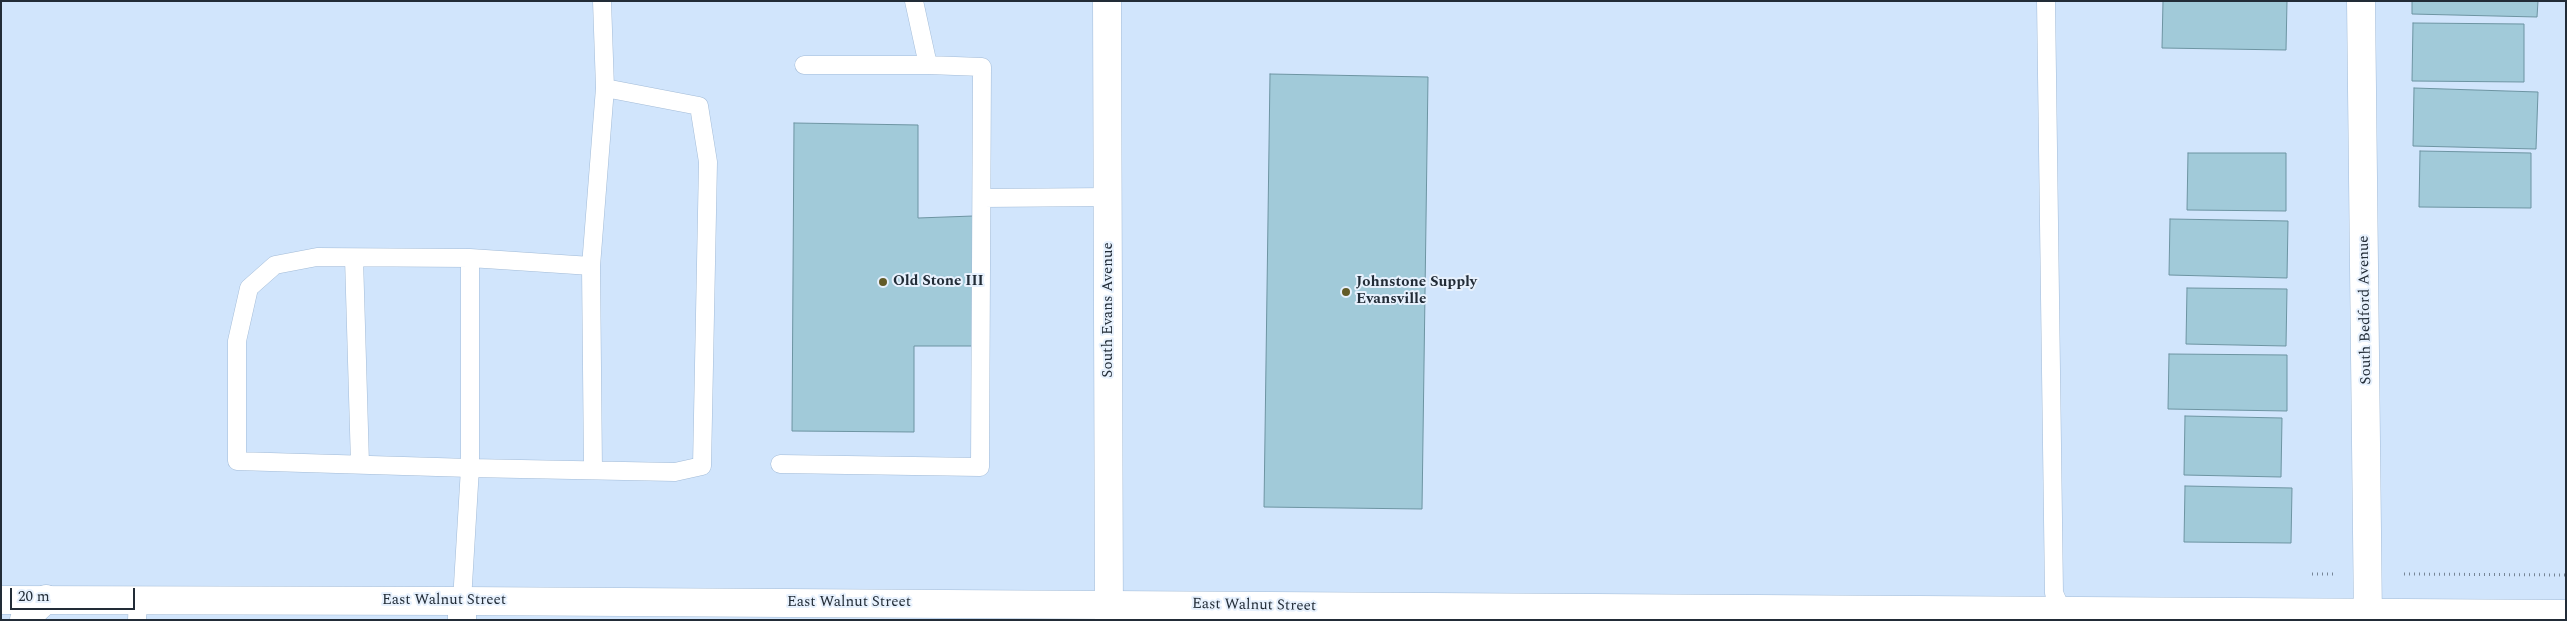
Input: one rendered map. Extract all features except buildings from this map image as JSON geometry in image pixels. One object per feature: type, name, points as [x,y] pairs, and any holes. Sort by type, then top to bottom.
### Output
[{"type":"main road","name":"South Evans Avenue","points":[[1107,1],[1109,612]]},
{"type":"main road","name":"South Bedford Avenue","points":[[2361,1],[2368,616]]},
{"type":"main road","name":"East Walnut Street","points":[[1,600],[46,600],[138,610],[1756,615],[2368,616],[2566,614]]},
{"type":"main road","points":[[24,620],[46,600]]},
{"type":"lane","points":[[593,470],[592,266],[605,88],[602,1]]},
{"type":"lane","points":[[914,1],[928,65]]},
{"type":"lane","points":[[2046,1],[2054,593],[2062,615]]},
{"type":"lane","points":[[780,464],[980,467],[982,67],[804,65]]},
{"type":"lane","points":[[592,266],[470,258],[317,258],[275,265],[249,288],[237,341],[237,461],[675,472],[702,466],[708,162],[699,106],[605,88]]},
{"type":"lane","points":[[982,198],[1109,197]]},
{"type":"lane","points":[[354,258],[360,464]]},
{"type":"lane","points":[[462,610],[470,468],[470,258]]},
{"type":"place","name":"Old Stone III","points":[[883,282]]},
{"type":"place","name":"Johnstone Supply Evansville","points":[[1346,292]]}]
